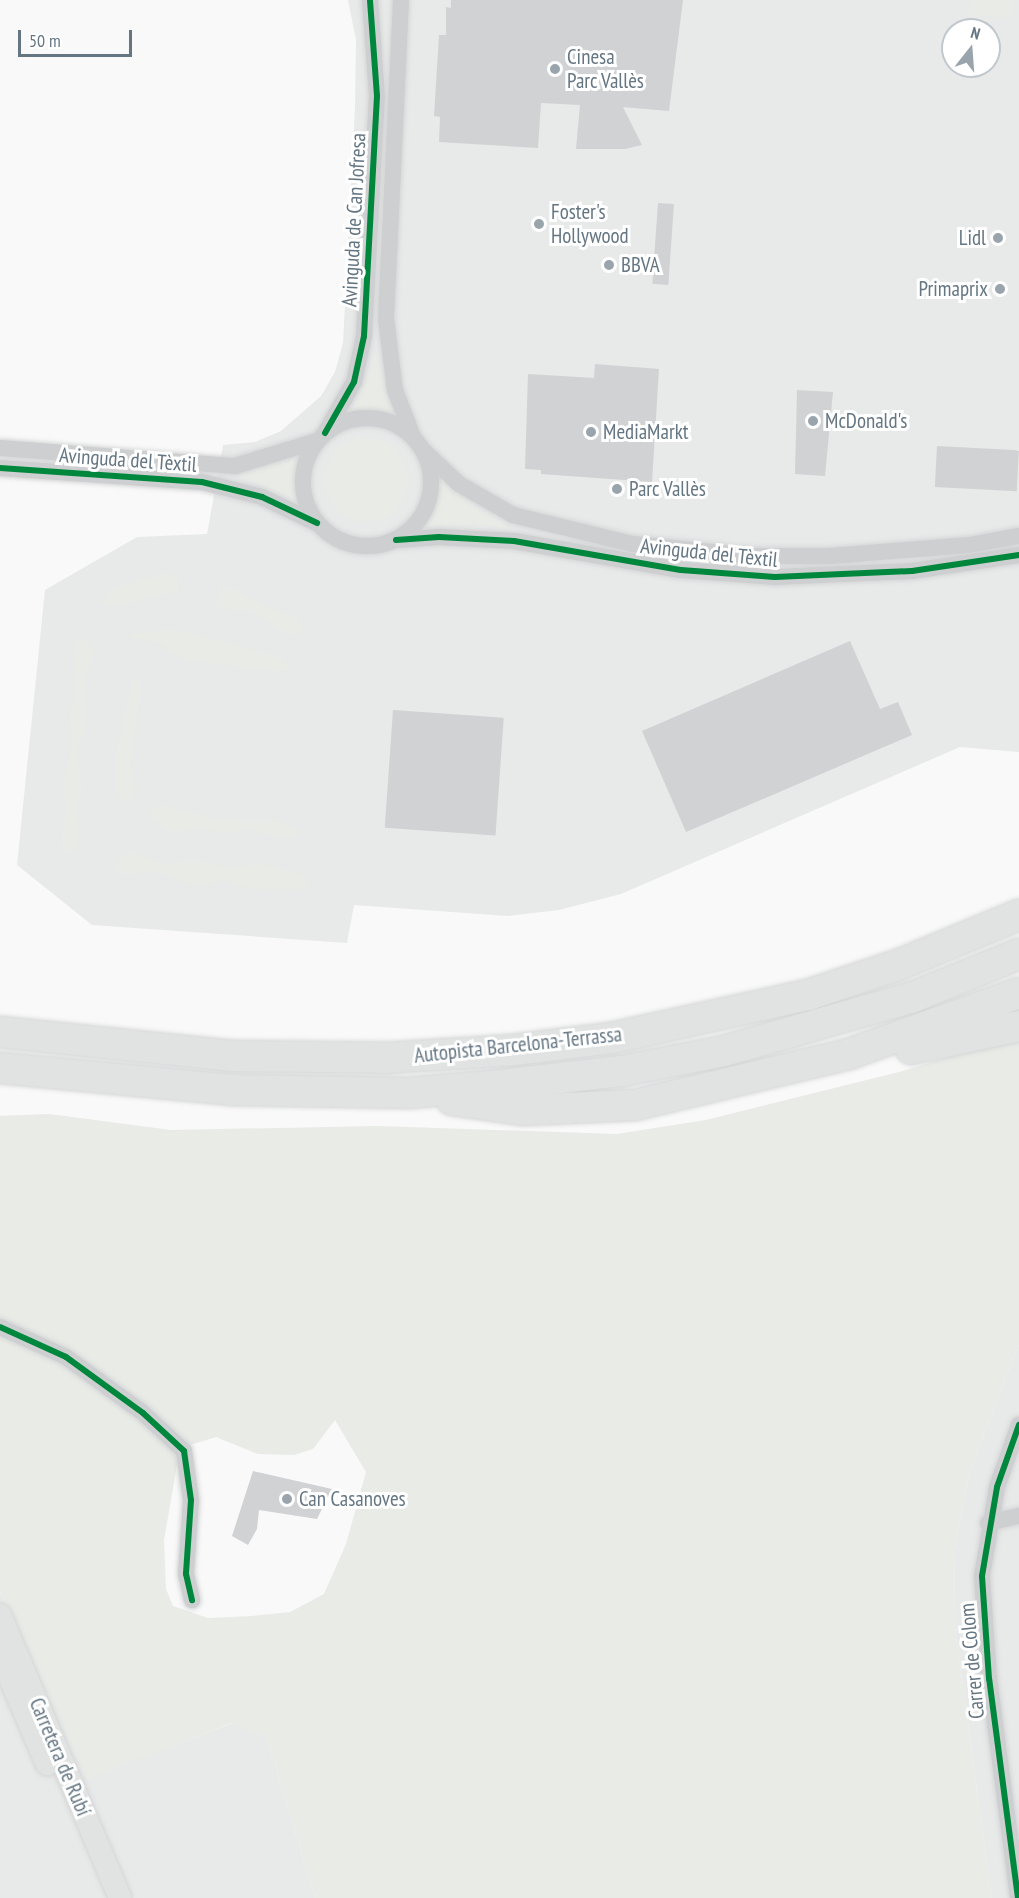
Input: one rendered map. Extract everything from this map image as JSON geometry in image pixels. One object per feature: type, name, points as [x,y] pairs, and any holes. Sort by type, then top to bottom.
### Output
[{"type":"highway","name":"Autopista Barcelona-Terrassa","points":[[0,1032],[232,1056],[385,1058],[514,1050],[612,1038],[808,995],[898,965],[1019,915]]},
{"type":"highway","name":"Autopista Barcelona-Terrassa","points":[[0,1068],[232,1090],[408,1092],[622,1071],[724,1051],[913,997],[1019,954]]},
{"type":"highway","points":[[408,1092],[491,1107],[585,1110],[706,1091],[849,1054],[1019,993]]},
{"type":"highway","points":[[706,1091],[751,1091],[875,1057],[1019,1026]]},
{"type":"main road","name":"Carretera de Rubí","points":[[0,1615],[120,1898]]},
{"type":"main road","name":"Carretera de Rubí","points":[[0,1655],[104,1898]]},
{"type":"street","name":"Avinguda de Can Jofresa","points":[[321,437],[354,382],[364,336],[377,96],[370,0]]},
{"type":"street","name":"Avinguda de Can Jofresa","points":[[400,0],[386,319],[395,390],[413,437]]},
{"type":"street","points":[[360,418],[397,425],[413,437],[424,451],[431,492],[419,520],[396,540],[369,547],[347,544],[317,523],[306,504],[302,482],[306,460],[321,437],[360,418]]},
{"type":"street","name":"Avinguda del Tèxtil","points":[[0,448],[234,466],[321,437]]},
{"type":"street","name":"Avinguda del Tèxtil","points":[[424,451],[459,484],[513,515],[633,544],[754,556],[830,556],[969,545],[1019,536]]},
{"type":"street","name":"Avinguda del Tèxtil","points":[[0,468],[202,482],[262,497],[317,523]]},
{"type":"street","name":"Avinguda del Tèxtil","points":[[396,540],[439,537],[514,541],[681,570],[776,578],[912,571],[1019,555]]},
{"type":"street","points":[[0,1327],[66,1357],[143,1413],[184,1451],[191,1500],[186,1575],[192,1600]]},
{"type":"street","name":"Carrer de Colom","points":[[1018,1898],[1011,1789],[983,1613],[988,1523],[1019,1425]]},
{"type":"street","points":[[988,1523],[1019,1516]]},
{"type":"shaded area","name":"Parc Vallès","points":[[348,0],[1019,0],[1019,752],[960,747],[621,894],[559,910],[507,916],[354,905],[347,943],[92,925],[17,865],[45,590],[137,537],[207,534],[223,445],[255,442],[281,431],[321,396],[335,372],[343,343],[355,107],[356,40]]},
{"type":"shaded area","points":[[969,0],[1014,0],[1013,18],[968,15]]},
{"type":"shaded area","points":[[374,355],[376,355],[394,414],[352,408],[369,375]]},
{"type":"shaded area","points":[[358,438],[374,438],[390,445],[401,456],[408,472],[405,496],[396,510],[374,522],[358,522],[342,515],[331,504],[324,488],[324,472],[331,456],[342,445]]},
{"type":"shaded area","points":[[297,459],[294,499],[240,476],[241,474]]},
{"type":"shaded area","points":[[439,477],[470,504],[509,528],[469,524],[421,527],[434,507]]},
{"type":"shaded area","points":[[165,573],[180,581],[177,592],[116,606],[101,601],[110,589]]},
{"type":"shaded area","points":[[222,586],[238,590],[265,608],[297,617],[303,628],[301,635],[282,633],[255,612],[219,608],[215,601]]},
{"type":"shaded area","points":[[172,629],[277,656],[290,668],[279,672],[182,659],[159,643],[131,638],[131,634]]},
{"type":"shaded area","points":[[83,638],[95,650],[84,680],[87,716],[77,757],[82,786],[77,806],[79,843],[70,855],[61,845],[66,808],[62,782],[72,748],[70,713],[77,681],[73,644]]},
{"type":"shaded area","points":[[135,674],[141,686],[130,767],[136,789],[128,805],[115,792],[115,755]]},
{"type":"shaded area","points":[[159,804],[219,820],[276,821],[296,828],[298,836],[290,839],[247,829],[226,834],[199,828],[171,833],[152,820],[151,809]]},
{"type":"shaded area","points":[[133,852],[161,864],[196,860],[234,868],[258,863],[304,875],[308,881],[304,888],[290,890],[251,889],[224,879],[199,887],[156,871],[129,875],[116,872],[120,856]]},
{"type":"shaded area","points":[[1019,1035],[1019,1345],[969,1474],[955,1548],[954,1621],[992,1898],[315,1898],[266,1736],[232,1723],[87,1779],[0,1592],[0,1116],[49,1114],[171,1130],[378,1126],[617,1134],[706,1120],[899,1072]],"holes":[[[335,1420],[366,1472],[346,1544],[324,1594],[290,1612],[252,1616],[208,1618],[173,1606],[166,1589],[164,1540],[180,1448],[216,1437],[258,1454],[294,1455],[313,1449]]]},
{"type":"shaded area","points":[[1019,1345],[1019,1898],[992,1898],[954,1621],[955,1548],[969,1474]]},
{"type":"shaded area","points":[[0,1592],[87,1778],[233,1723],[266,1736],[315,1898],[0,1898]]},
{"type":"building","name":"Cinesa Parc Vallès","points":[[451,0],[683,0],[669,111],[623,107],[642,145],[625,149],[576,149],[580,105],[541,103],[538,148],[439,142],[440,117],[434,116],[439,35],[446,35],[446,7],[451,8]]},
{"type":"building","points":[[658,203],[674,204],[668,285],[652,284]]},
{"type":"building","name":"MediaMarkt","points":[[595,364],[659,369],[652,482],[541,474],[541,470],[525,469],[528,374],[594,378]]},
{"type":"building","name":"McDonald's","points":[[797,390],[833,392],[825,476],[795,474]]},
{"type":"building","points":[[937,446],[1019,450],[1017,491],[935,487]]},
{"type":"building","points":[[850,641],[880,709],[898,702],[912,735],[686,832],[642,731]]},
{"type":"building","points":[[393,710],[504,718],[495,835],[385,828]]},
{"type":"building","name":"Can Casanoves","points":[[253,1471],[332,1489],[317,1519],[259,1510],[257,1529],[248,1545],[232,1536]]},
{"type":"cycle path","points":[[325,433],[354,382],[364,336],[377,96],[370,0]]},
{"type":"cycle path","points":[[0,468],[202,482],[262,497],[317,523]]},
{"type":"cycle path","points":[[396,540],[439,537],[514,541],[681,570],[775,577],[912,571],[1019,555]]},
{"type":"cycle path","points":[[0,1327],[66,1357],[143,1413],[184,1451],[191,1500],[186,1574],[192,1600]]},
{"type":"cycle path","points":[[1018,1898],[989,1679],[982,1576],[997,1487],[1019,1425]]},
{"type":"place","name":"Cinesa Parc Vallès","points":[[555,69]]},
{"type":"place","name":"Foster's Hollywood","points":[[539,224]]},
{"type":"place","name":"Lidl","points":[[998,238]]},
{"type":"place","name":"BBVA","points":[[609,265]]},
{"type":"place","name":"Primaprix","points":[[1000,289]]},
{"type":"place","name":"McDonald's","points":[[813,421]]},
{"type":"place","name":"MediaMarkt","points":[[591,432]]},
{"type":"place","name":"Parc Vallès","points":[[617,489]]},
{"type":"place","name":"Can Casanoves","points":[[287,1499]]}]
